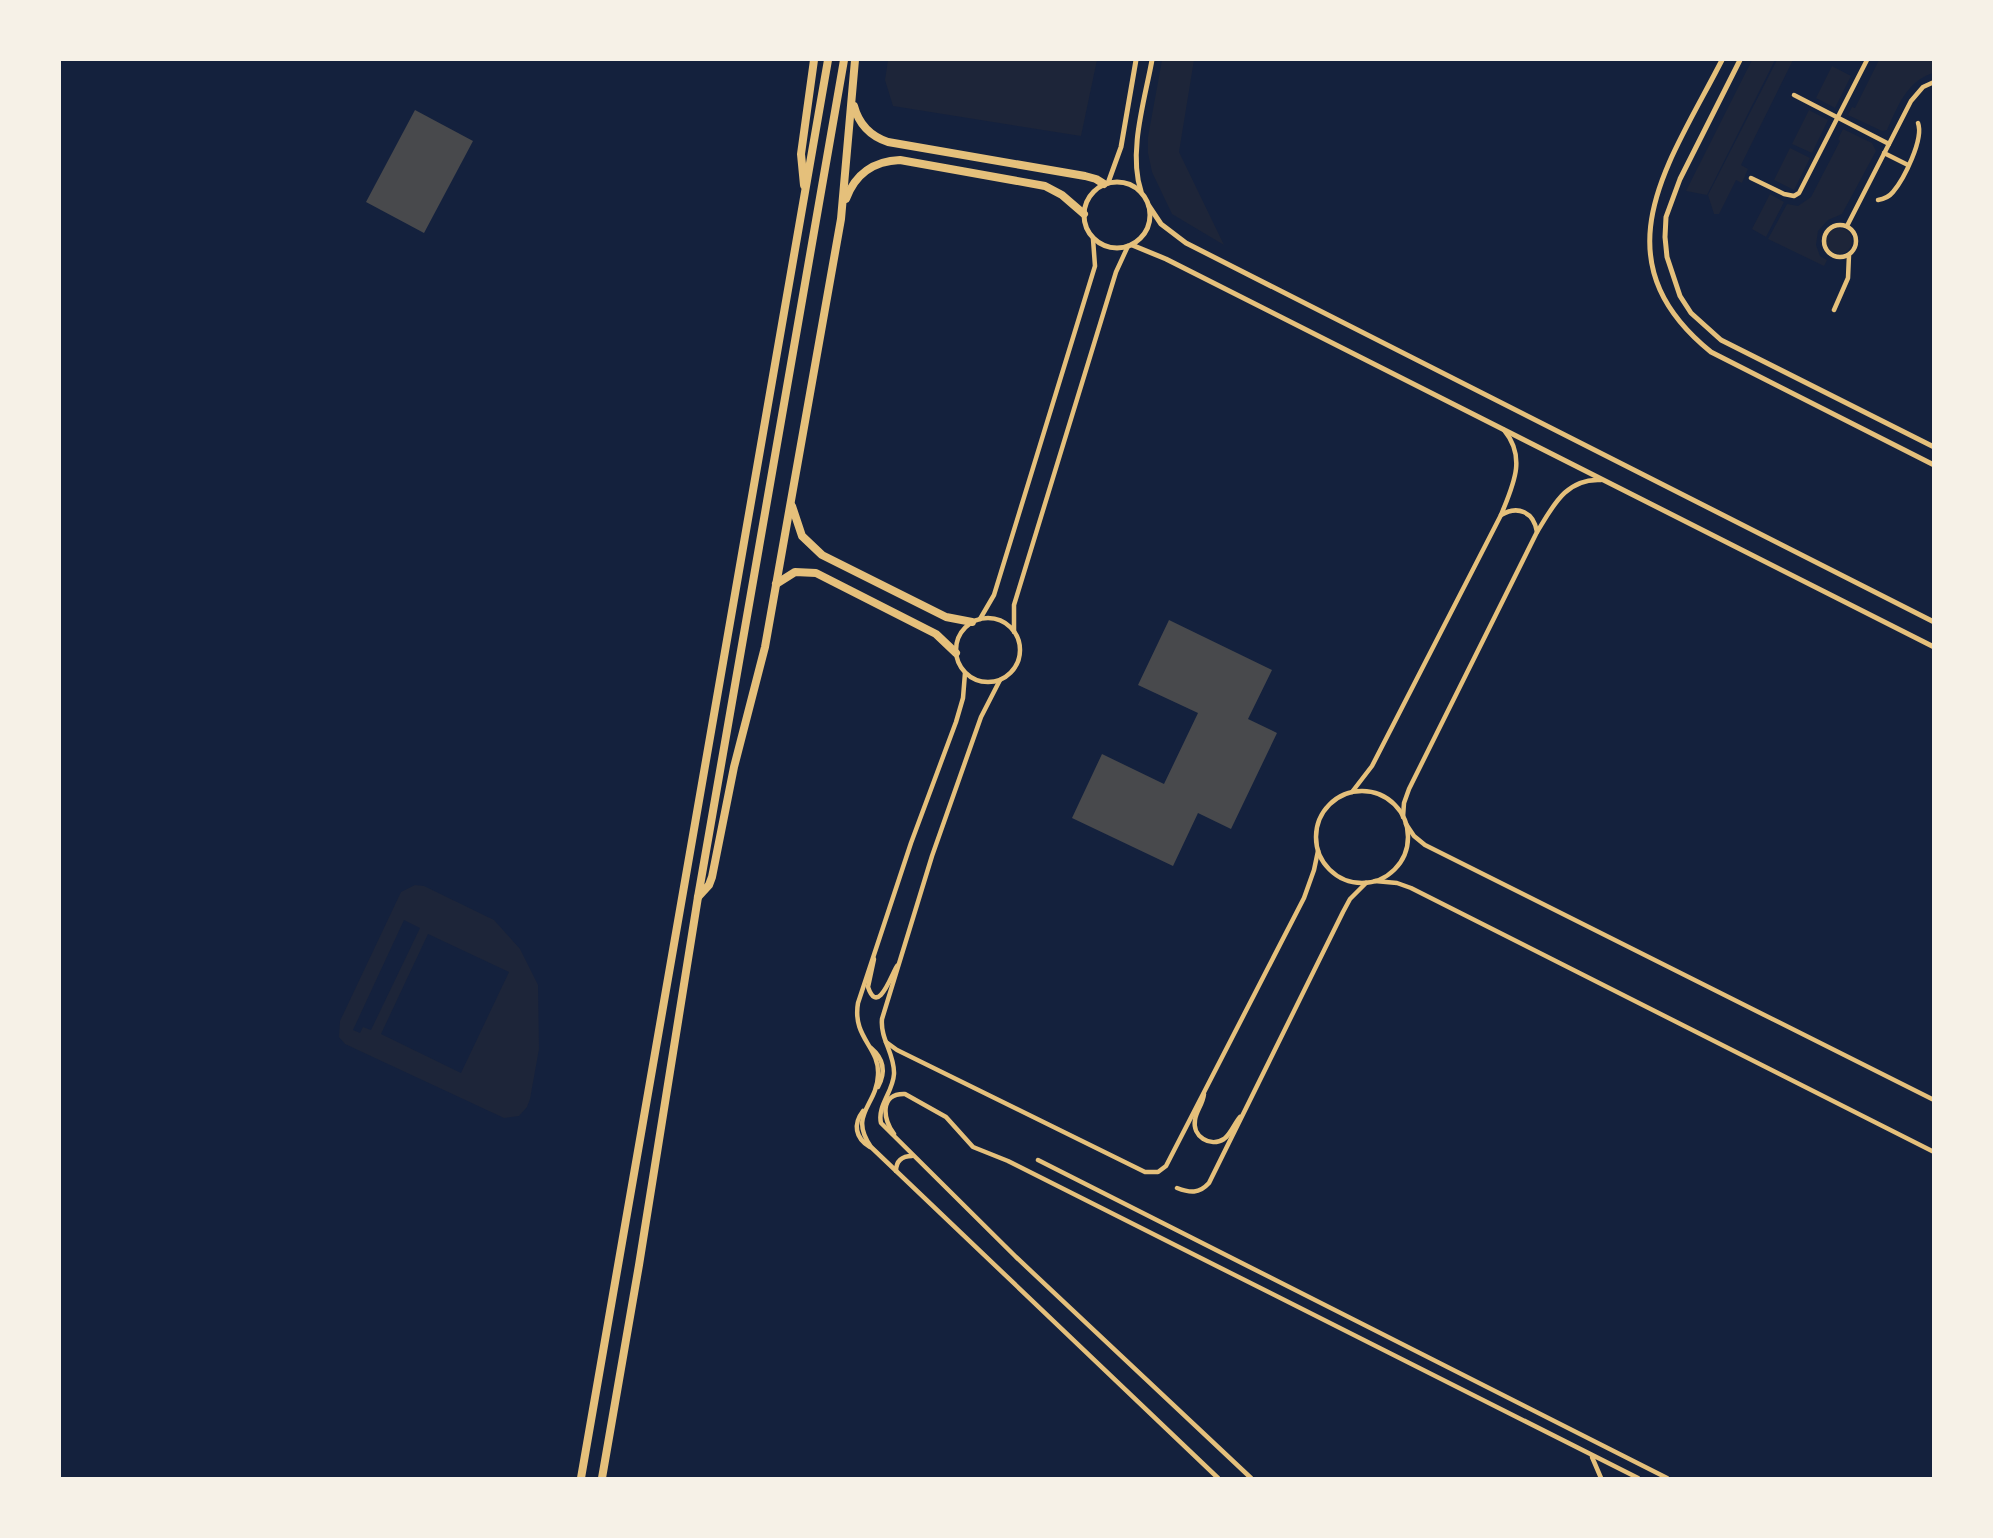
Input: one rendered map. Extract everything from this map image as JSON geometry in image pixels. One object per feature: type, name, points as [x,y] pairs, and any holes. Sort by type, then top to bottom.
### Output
[{"type":"highway","points":[[805,189],[801,154],[814,60]]},
{"type":"highway","points":[[581,1479],[828,60]]},
{"type":"highway","points":[[602,1479],[642,1251],[698,897],[844,60]]},
{"type":"highway","points":[[841,219],[855,60]]},
{"type":"highway","points":[[852,98],[854,111],[864,127],[871,134],[888,142],[1085,176],[1106,183]]},
{"type":"highway","points":[[698,897],[709,885],[712,877],[734,767],[761,668],[847,196],[859,176],[877,164],[900,160],[1045,186],[1062,195],[1084,214]]},
{"type":"highway","points":[[791,502],[802,536],[822,555],[946,617],[976,621]]},
{"type":"highway","points":[[776,583],[795,572],[816,573],[936,634],[956,653]]},
{"type":"street","points":[[1000,680],[982,682],[965,673],[957,660],[958,638],[976,621],[994,595],[1095,267],[1093,239],[1086,227],[1084,214],[1086,203],[1091,194],[1106,183],[1121,147],[1136,60]]},
{"type":"street","points":[[1152,60],[1136,154],[1137,174],[1142,194],[1161,224],[1186,243],[1934,622]]},
{"type":"street","points":[[1722,60],[1655,197],[1650,221],[1650,247],[1662,295],[1691,336],[1711,352],[1934,465]]},
{"type":"street","points":[[1740,60],[1680,178],[1666,217],[1667,257],[1680,296],[1698,320],[1721,340],[1934,447]]},
{"type":"street","points":[[1751,178],[1784,194],[1794,196],[1799,193],[1867,60]]},
{"type":"street","points":[[1847,226],[1916,93],[1934,82]]},
{"type":"street","points":[[1794,96],[1889,144]]},
{"type":"street","points":[[1878,200],[1892,194],[1908,165],[1920,138],[1919,123]]},
{"type":"street","points":[[1885,153],[1908,165]]},
{"type":"street","points":[[1106,183],[1130,184],[1142,194]]},
{"type":"street","points":[[1014,632],[1014,605],[1116,272],[1130,246],[1146,232],[1150,219],[1149,206]]},
{"type":"street","points":[[1836,225],[1847,226],[1856,237],[1855,247],[1849,254],[1832,256],[1823,242],[1827,231],[1836,225]]},
{"type":"street","points":[[1093,239],[1110,248],[1130,246],[1166,258],[1934,647]]},
{"type":"street","points":[[1834,310],[1848,278],[1849,254]]},
{"type":"street","points":[[1352,792],[1372,766],[1501,515],[1515,479],[1517,462],[1513,444],[1503,430]]},
{"type":"street","points":[[1403,817],[1409,789],[1537,532],[1558,498],[1566,491],[1584,481],[1604,480]]},
{"type":"street","points":[[1501,515],[1517,510],[1527,513],[1535,522],[1537,532]]},
{"type":"street","points":[[976,621],[988,618],[1003,622],[1014,632],[1019,643],[1019,657],[1013,669],[1000,680],[981,717],[932,856],[882,1019],[894,1077],[880,1119],[883,1127],[897,1142],[1251,1479]]},
{"type":"street","points":[[965,673],[963,698],[956,722],[857,1009],[859,1031],[878,1068],[878,1080],[861,1127],[871,1147],[1218,1479]]},
{"type":"street","points":[[1934,1100],[1425,845],[1414,836],[1403,817],[1386,798],[1370,792],[1352,792],[1332,801],[1320,816],[1315,835],[1318,851],[1332,873],[1348,881],[1390,882],[1411,888],[1934,1152]]},
{"type":"street","points":[[1375,881],[1393,871],[1405,854],[1406,824]]},
{"type":"street","points":[[885,1041],[897,1050],[1152,1173],[1161,1171],[1166,1166],[1304,898],[1318,851]]},
{"type":"street","points":[[1177,1188],[1194,1192],[1207,1186],[1343,912],[1350,899],[1366,883]]},
{"type":"street","points":[[874,954],[874,967],[868,987],[874,996],[881,996],[885,992],[891,975],[899,965]]},
{"type":"street","points":[[1204,1091],[1194,1126],[1204,1140],[1213,1142],[1225,1138],[1243,1114]]},
{"type":"street","points":[[897,1142],[886,1122],[885,1112],[892,1098],[902,1094],[946,1117],[964,1140],[978,1150],[1009,1161],[1638,1479]]},
{"type":"street","points":[[896,1171],[902,1158],[913,1156]]},
{"type":"street","points":[[1038,1160],[1667,1479]]},
{"type":"street","points":[[1589,1453],[1597,1464],[1601,1479]]},
{"type":"shaded area","points":[[888,60],[1097,60],[1081,136],[893,106],[885,80]]},
{"type":"shaded area","points":[[1162,60],[1194,60],[1179,152],[1224,245],[1172,214],[1152,172],[1148,137]]},
{"type":"shaded area","points":[[1752,60],[1775,60],[1707,195],[1686,191]]},
{"type":"shaded area","points":[[1777,60],[1793,60],[1741,165],[1748,169],[1742,183],[1736,180],[1719,214],[1714,214],[1708,195]]},
{"type":"shaded area","points":[[1879,60],[1934,60],[1933,73],[1909,89],[1887,130],[1882,131],[1848,115],[1852,107],[1855,108]]},
{"type":"shaded area","points":[[1832,66],[1851,76],[1835,108],[1816,98]]},
{"type":"shaded area","points":[[1809,110],[1828,120],[1812,153],[1792,144]]},
{"type":"shaded area","points":[[1843,129],[1872,143],[1876,151],[1842,214],[1828,220],[1818,231],[1816,245],[1820,256],[1827,260],[1824,266],[1768,239],[1787,204],[1798,206],[1811,197],[1840,141],[1838,139]]},
{"type":"shaded area","points":[[1790,148],[1810,158],[1794,190],[1774,180]]},
{"type":"shaded area","points":[[1770,194],[1784,202],[1766,237],[1752,229]]},
{"type":"shaded area","points":[[1839,228],[1848,232],[1852,241],[1848,250],[1839,254],[1830,250],[1826,241],[1830,232]]},
{"type":"shaded area","points":[[415,885],[424,886],[494,920],[520,949],[538,985],[539,1049],[530,1099],[519,1116],[504,1118],[345,1044],[339,1037],[340,1021],[401,892]],"holes":[[[404,920],[420,928],[371,1030],[363,1027],[360,1033],[353,1030]],[[428,934],[509,972],[461,1073],[381,1034]]]},
{"type":"building","points":[[415,110],[473,141],[424,233],[366,202]]},
{"type":"building","points":[[1169,620],[1272,670],[1248,719],[1277,733],[1231,829],[1198,813],[1173,866],[1072,818],[1102,754],[1164,784],[1198,713],[1138,685]]}]
